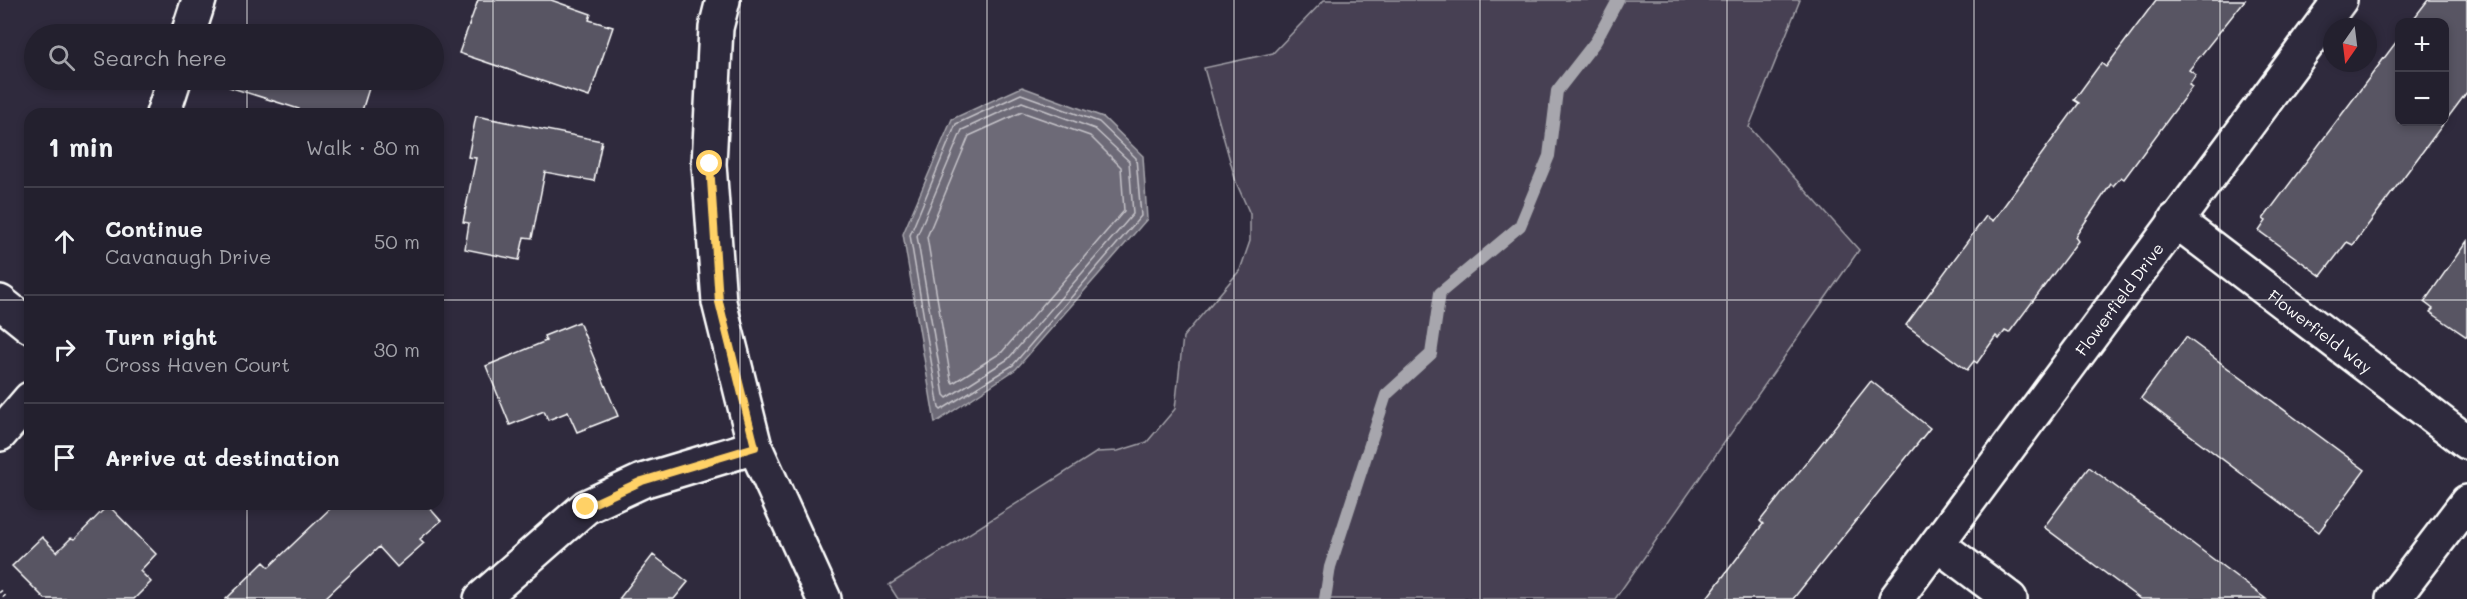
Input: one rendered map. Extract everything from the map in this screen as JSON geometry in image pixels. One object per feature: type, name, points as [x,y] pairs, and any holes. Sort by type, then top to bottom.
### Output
[{"type":"street","points":[[192,24],[200,0]]},
{"type":"street","points":[[723,0],[717,28],[710,164],[719,302],[755,447],[824,599]]},
{"type":"street","name":"Flowerfield Drive","points":[[1896,599],[2340,0]]},
{"type":"street","points":[[165,108],[171,90]]},
{"type":"street","name":"Flowerfield Way","points":[[2175,220],[2467,442]]},
{"type":"street","points":[[0,302],[24,321]]},
{"type":"street","points":[[0,434],[24,406]]},
{"type":"street","points":[[481,599],[586,507],[642,481],[755,447]]},
{"type":"street","points":[[2393,599],[2467,502]]},
{"type":"street","points":[[1937,544],[2010,599]]},
{"type":"path","points":[[0,591],[6,599]]},
{"type":"shaded area","points":[[1324,0],[1800,0],[1749,127],[1859,250],[1615,599],[898,599],[889,585],[1097,452],[1118,451],[1147,442],[1175,409],[1183,337],[1240,270],[1250,241],[1250,214],[1236,182],[1204,68],[1273,53]]},
{"type":"water","points":[[1022,87],[1103,117],[1143,156],[1147,219],[1016,369],[935,423],[903,234],[952,119]]},
{"type":"building","points":[[478,0],[551,0],[591,14],[589,20],[613,27],[589,97],[459,53]]},
{"type":"building","points":[[2156,0],[2245,0],[2189,70],[2196,75],[2189,85],[2192,87],[2124,179],[2121,177],[2113,186],[2111,184],[2075,237],[2078,241],[2009,333],[2005,331],[1999,339],[1996,336],[1977,363],[1974,361],[1967,370],[1906,325],[1986,216],[1993,221],[2079,103],[2074,100],[2101,63],[2106,67]]},
{"type":"building","points":[[2428,0],[2467,0],[2467,92],[2449,117],[2449,18],[2414,18]]},
{"type":"building","points":[[2395,44],[2395,126],[2442,126],[2353,245],[2347,242],[2321,276],[2259,231],[2266,221],[2263,219],[2374,72],[2377,72],[2377,68]]},
{"type":"building","points":[[239,90],[368,90],[363,108],[296,108]]},
{"type":"building","points":[[476,116],[602,141],[594,181],[545,172],[532,238],[524,237],[519,260],[465,249],[469,223],[463,222],[476,158],[468,157]]},
{"type":"building","points":[[2467,241],[2467,337],[2430,312],[2433,309],[2424,302]]},
{"type":"building","points":[[579,322],[618,416],[577,432],[568,412],[548,420],[544,411],[510,425],[486,366],[546,341],[544,336]]},
{"type":"building","points":[[2186,337],[2365,470],[2319,532],[2141,398]]},
{"type":"building","points":[[1871,381],[1930,428],[1793,599],[1706,599],[1763,524],[1760,521]]},
{"type":"building","points":[[2089,467],[2266,599],[2140,599],[2044,527]]},
{"type":"building","points":[[103,510],[113,510],[156,554],[140,571],[151,582],[134,599],[45,599],[12,566],[42,537],[57,552],[71,538],[75,539]]},
{"type":"building","points":[[329,510],[431,510],[441,521],[420,539],[424,543],[397,567],[379,547],[324,599],[226,599],[264,562],[269,567]]},
{"type":"building","points":[[653,555],[688,582],[674,599],[619,599]]},
{"type":"waterway","points":[[1325,599],[1330,567],[1386,395],[1431,354],[1440,293],[1520,226],[1549,156],[1557,91],[1596,41],[1618,0]]},
{"type":"route","points":[[586,507],[642,481],[755,447],[719,302],[710,164]]}]
